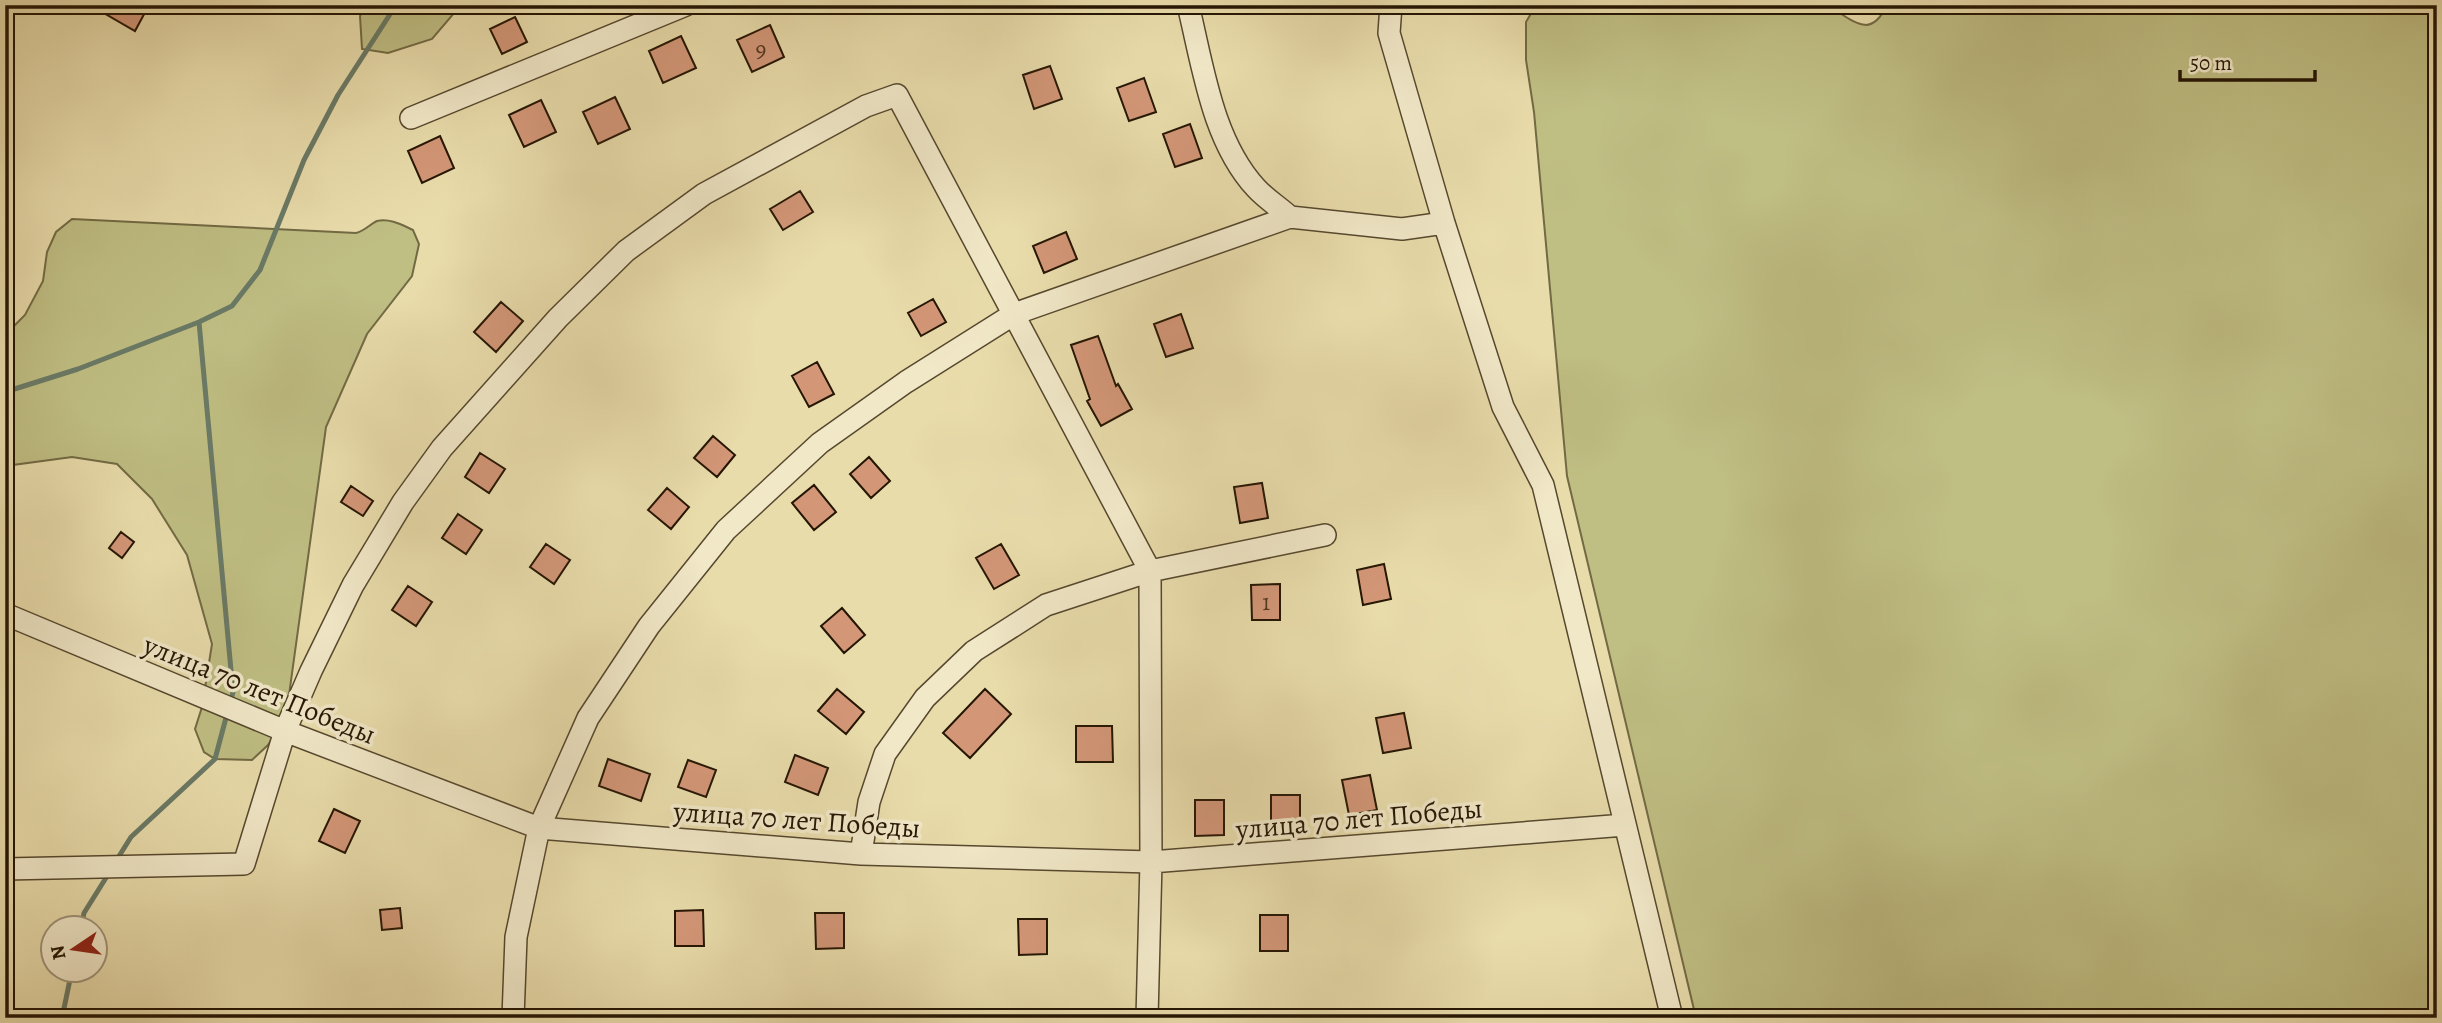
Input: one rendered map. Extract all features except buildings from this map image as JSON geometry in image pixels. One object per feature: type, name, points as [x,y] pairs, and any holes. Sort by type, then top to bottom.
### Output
[{"type":"street","points":[[411,118],[686,5]]},
{"type":"street","points":[[1188,5],[1214,110],[1236,160],[1256,188],[1290,216]]},
{"type":"street","points":[[1391,5],[1389,33],[1444,223],[1503,407],[1543,485],[1672,1018]]},
{"type":"street","points":[[5,869],[244,864],[285,731],[353,585],[403,502],[442,448],[558,318],[626,251],[704,194],[866,106],[897,94],[1150,571],[1151,862],[1147,1018]]},
{"type":"street","points":[[513,1018],[516,937],[539,828],[588,718],[649,626],[726,530],[820,443],[906,382],[1014,314],[1290,216],[1402,229],[1444,223]]},
{"type":"street","points":[[861,854],[869,802],[885,754],[925,698],[974,652],[1046,604],[1150,571],[1325,536]]},
{"type":"street","name":"улица 70 лет Победы","points":[[5,614],[285,731],[539,828],[861,854],[1151,862],[1625,825]]},
{"type":"lane","points":[[59,5],[71,5]]},
{"type":"shaded area","points":[[366,5],[461,5],[432,39],[388,53],[362,49],[360,16]]},
{"type":"shaded area","points":[[1536,5],[1827,5],[1853,21],[1867,25],[1881,16],[1887,5],[2437,5],[2437,1018],[1696,1018],[1567,476],[1534,112],[1526,60],[1526,22]]},
{"type":"shaded area","points":[[72,219],[356,233],[377,221],[387,220],[413,230],[419,244],[412,276],[367,334],[326,427],[286,717],[268,745],[252,760],[215,759],[204,752],[195,729],[202,707],[212,644],[187,555],[152,499],[117,464],[72,457],[5,466],[5,335],[25,315],[43,281],[47,252],[56,232]]},
{"type":"waterway","points":[[5,392],[78,369],[199,322],[232,306],[260,270],[304,160],[338,95],[396,5]]},
{"type":"waterway","points":[[199,322],[233,692],[230,704]]},
{"type":"waterway","points":[[116,861],[131,837],[215,759],[227,714]]},
{"type":"waterway","points":[[84,914],[109,873]]},
{"type":"waterway","points":[[62,1018],[69,984]]}]
